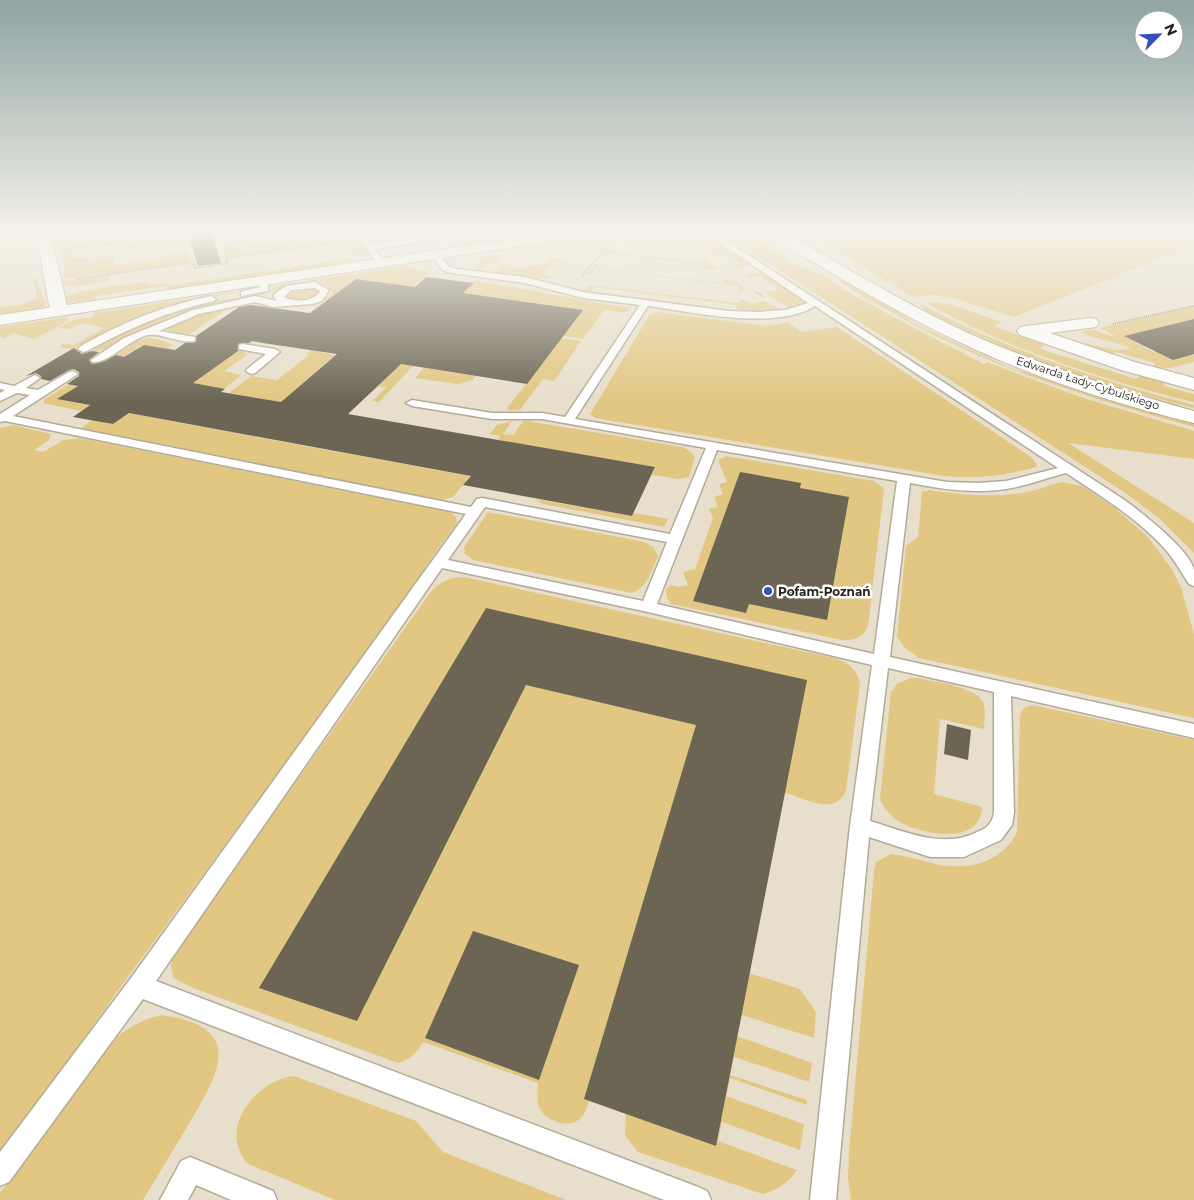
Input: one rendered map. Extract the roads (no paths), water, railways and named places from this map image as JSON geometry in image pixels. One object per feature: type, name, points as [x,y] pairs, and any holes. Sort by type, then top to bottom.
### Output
[{"type":"street","points":[[56,288],[59,310]]},
{"type":"street","points":[[0,320],[209,288]]},
{"type":"street","name":"Edwarda Łady-Cybulskiego","points":[[869,288],[964,338],[1071,380],[1194,417]]},
{"type":"street","points":[[1090,323],[1026,331],[1128,366],[1194,384]]},
{"type":"street","points":[[1054,328],[1104,344],[1120,345]]},
{"type":"lane","points":[[83,350],[136,321],[164,310],[263,290],[265,288]]},
{"type":"lane","points":[[96,360],[128,340],[196,312],[281,294],[298,288]]},
{"type":"lane","points":[[255,299],[273,304],[315,300],[322,297],[325,290],[322,288]]},
{"type":"lane","points":[[558,288],[646,303],[761,316],[811,306],[814,303],[810,299]]},
{"type":"lane","points":[[793,288],[1138,516],[1177,556],[1194,581]]},
{"type":"lane","points":[[281,294],[289,302]]},
{"type":"lane","points":[[568,421],[646,303]]},
{"type":"lane","points":[[147,332],[191,339]]},
{"type":"lane","points":[[243,347],[275,352],[250,371]]},
{"type":"lane","points":[[1,418],[73,374]]},
{"type":"lane","points":[[0,398],[35,378]]},
{"type":"lane","points":[[0,386],[40,394]]},
{"type":"lane","points":[[412,403],[492,416],[542,416],[712,447],[947,486],[978,487],[1006,485],[1068,469]]},
{"type":"lane","points":[[1,418],[475,512]]},
{"type":"lane","points":[[648,607],[712,447]]},
{"type":"lane","points":[[823,1200],[860,826],[904,479]]},
{"type":"lane","points":[[0,1173],[139,986],[482,502],[675,538]]},
{"type":"lane","points":[[440,563],[648,607],[1194,731]]},
{"type":"lane","points":[[860,826],[930,848],[964,848],[994,834],[1002,825],[1004,812],[1002,688]]},
{"type":"lane","points":[[139,986],[698,1200]]},
{"type":"lane","points":[[173,1200],[190,1170],[264,1200]]},
{"type":"place","name":"Pofam-Poznań","points":[[768,591]]}]
